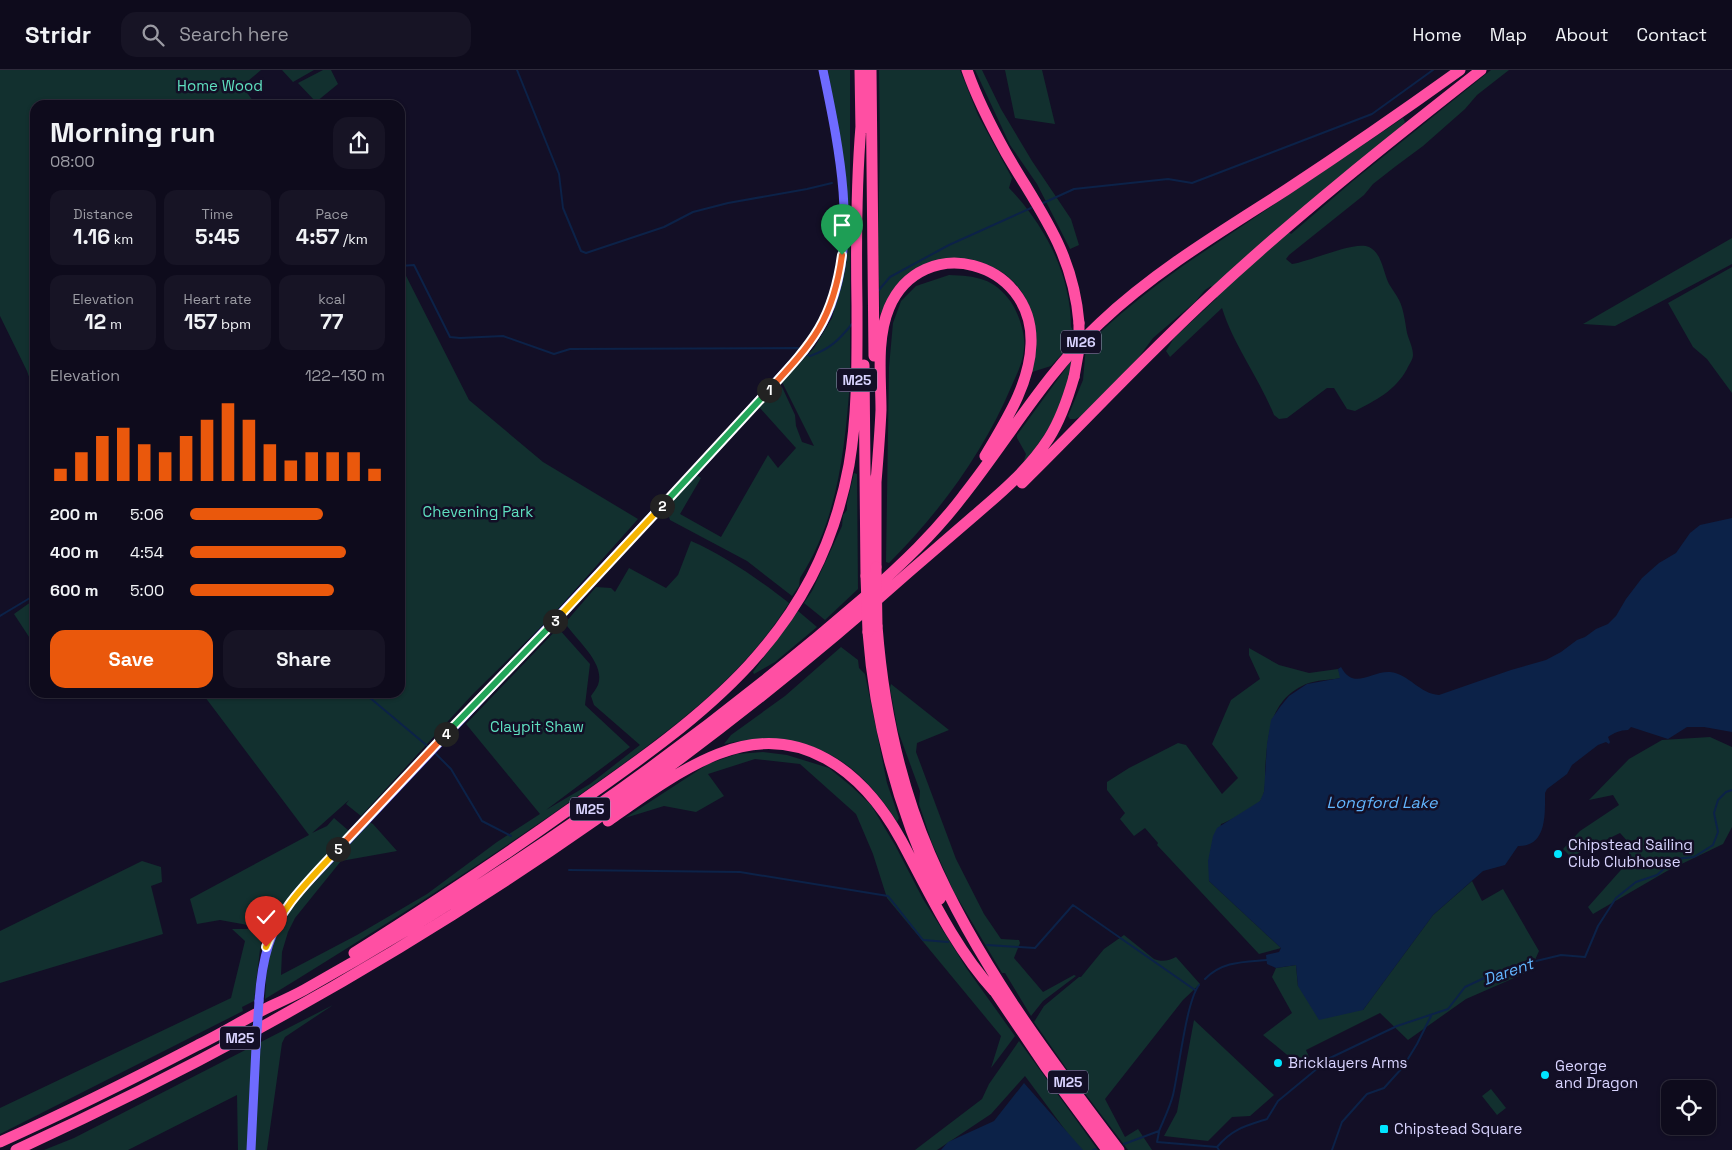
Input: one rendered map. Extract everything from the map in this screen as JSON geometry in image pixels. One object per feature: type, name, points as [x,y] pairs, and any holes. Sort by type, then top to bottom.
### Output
[{"type":"highway","name":"M25","points":[[860,70],[866,576],[873,629],[895,746],[913,810],[935,867],[961,919],[995,975],[1046,1050],[1119,1150]]},
{"type":"highway","name":"M25","points":[[871,70],[876,482],[876,567],[873,629],[874,688],[880,722],[889,762],[903,808],[920,855],[941,900],[994,991],[1050,1073],[1107,1150]]},
{"type":"highway","name":"M25","points":[[16,1150],[129,1096],[242,1038],[360,972],[541,858],[651,780],[762,696],[845,628],[1007,487],[1026,468],[1054,430],[1074,377],[1079,349],[1079,323],[1074,285],[1062,251],[1046,220],[996,136],[967,70]]},
{"type":"highway","name":"M26","points":[[952,510],[1045,383],[1074,349],[1115,309],[1180,259],[1325,164],[1460,70]]},
{"type":"highway","points":[[845,628],[900,587],[1005,498],[1174,330],[1250,260],[1349,175],[1481,70]]},
{"type":"highway","name":"M25","points":[[270,1006],[486,867],[651,751],[728,688],[765,648],[786,620],[814,571],[830,533],[841,499],[851,452],[856,389],[857,175],[861,126]]},
{"type":"highway","name":"M25","points":[[0,1142],[130,1080],[270,1006],[297,994],[445,906],[551,836],[658,760],[748,692],[854,606],[911,555],[952,510],[1012,407],[1022,385],[1030,355],[1029,324],[1026,310],[1019,297],[999,277],[980,267],[959,263],[930,268],[906,284],[897,294],[885,320],[882,342],[880,430],[876,482]]},
{"type":"highway","name":"M25","points":[[457,912],[513,885],[642,797],[710,757],[728,750],[754,745],[789,746],[833,762],[851,774],[870,794],[894,828],[927,890],[975,970],[994,991]]},
{"type":"main road","points":[[251,1150],[259,1001],[264,960],[271,934],[278,920],[296,895],[804,351],[822,324],[832,304],[839,276],[844,241],[842,181],[823,70]]},
{"type":"green space","name":"Home Wood","points":[[0,70],[261,70],[242,86],[252,100],[30,100],[30,380],[0,316]]},
{"type":"green space","points":[[282,70],[314,70],[293,82]]},
{"type":"green space","points":[[323,70],[331,70],[338,84],[318,100],[314,100],[298,83]]},
{"type":"green space","points":[[828,70],[850,70],[850,381],[842,457],[831,508],[813,556],[800,578],[799,586],[792,596],[747,561],[670,520],[666,507],[695,474],[701,478],[680,514],[721,537],[768,455],[778,468],[796,448],[759,407],[782,387],[795,415],[796,426],[802,442],[814,446],[782,382],[814,348],[832,318],[845,263],[838,131]]},
{"type":"green space","points":[[879,70],[960,70],[978,115],[1012,178],[1009,188],[1034,218],[1054,252],[1061,270],[1070,308],[1071,327],[1074,332],[1073,342],[1051,366],[1032,372],[1035,356],[1034,324],[1024,295],[1015,283],[1003,273],[977,261],[954,260],[901,282],[894,289],[880,314],[878,241]]},
{"type":"green space","points":[[975,70],[982,70],[1001,109],[1032,161],[1071,219],[1079,245],[1070,249],[1037,184],[1010,145]]},
{"type":"green space","points":[[1005,70],[1042,70],[1055,124],[1015,118]]},
{"type":"green space","points":[[1491,70],[1509,70],[1477,95],[1465,109],[1423,146],[1373,184],[1364,195],[1286,259],[1292,264],[1353,246],[1369,247],[1377,254],[1389,284],[1401,304],[1413,352],[1407,369],[1391,389],[1378,399],[1355,411],[1347,409],[1334,388],[1327,388],[1287,418],[1279,419],[1274,415],[1240,349],[1222,308],[1170,357],[1166,351],[1174,338],[1217,298],[1211,286],[1153,338],[1139,357],[1082,416],[1070,419],[1068,416],[1083,380],[1086,346],[1133,304],[1184,265],[1403,118],[1405,122],[1400,128],[1281,226],[1291,234],[1354,180]]},
{"type":"green space","points":[[1732,238],[1732,264],[1615,326],[1583,324]]},
{"type":"green space","points":[[1732,267],[1732,393],[1707,359],[1693,347],[1668,303]]},
{"type":"green space","name":"Chevening Park","points":[[405,274],[469,400],[543,462],[638,519],[550,618],[472,695],[361,816],[346,804],[349,800],[312,833],[327,826],[334,818],[349,831],[283,905],[273,923],[259,927],[220,920],[197,924],[190,899],[309,835],[206,698],[405,698]]},
{"type":"green space","points":[[949,275],[968,276],[984,280],[1005,294],[1014,307],[1021,325],[1024,338],[1023,354],[1018,372],[1001,410],[974,457],[943,502],[889,563],[886,562],[889,367],[893,323],[901,301],[916,286]]},
{"type":"green space","points":[[1071,361],[1065,390],[1055,416],[1023,464],[1026,454],[1017,435]]},
{"type":"green space","points":[[854,473],[857,474],[858,589],[825,620],[804,603],[812,591],[842,526]]},
{"type":"green space","name":"Claypit Shaw","points":[[691,541],[742,569],[789,603],[747,659],[697,707],[670,729],[585,791],[427,898],[265,999],[270,949],[288,910],[369,822],[397,851],[341,861],[295,918],[288,932],[282,952],[281,975],[357,935],[427,894],[497,842],[540,814],[466,724],[558,628],[590,664],[585,705],[630,747],[546,810],[590,784],[640,745],[594,705],[591,696],[598,685],[598,668],[594,660],[565,623],[596,587],[611,588],[615,592],[629,568],[666,588],[678,575]]},
{"type":"green space","points":[[30,603],[30,638],[14,614]]},
{"type":"green space","points":[[798,611],[817,627],[775,662],[754,674],[753,672]]},
{"type":"green space","points":[[841,647],[858,660],[859,668],[865,674],[887,783],[899,818],[897,822],[881,799],[863,779],[845,763],[824,752],[802,744],[778,740],[752,740],[724,744],[731,735],[785,696]]},
{"type":"green space","points":[[1249,648],[1279,665],[1309,673],[1338,669],[1341,678],[1306,684],[1284,699],[1273,720],[1267,744],[1263,797],[1248,810],[1221,824],[1209,881],[1281,948],[1259,954],[1157,845],[1158,843],[1145,828],[1134,836],[1120,819],[1125,813],[1107,790],[1107,782],[1129,768],[1178,743],[1186,745],[1222,794],[1238,778],[1212,744],[1231,700],[1260,679],[1249,655]]},
{"type":"green space","points":[[891,684],[949,730],[917,743],[916,752],[956,859],[984,914],[1001,939],[1019,940],[1020,943],[1014,958],[1043,992],[1074,975],[1076,976],[1043,1001],[1031,1016],[1005,973],[1002,973],[954,892],[932,843],[919,804],[920,791],[898,731],[890,688]]},
{"type":"green space","points":[[1710,737],[1732,747],[1732,827],[1723,844],[1667,871],[1593,914],[1588,907],[1628,862],[1630,844],[1620,833],[1571,857],[1563,849],[1580,831],[1619,805],[1613,795],[1589,800],[1629,759],[1662,740]]},
{"type":"green space","points":[[763,752],[787,755],[829,768],[871,805],[895,845],[923,899],[967,969],[1015,1036],[991,1068],[1001,1036],[887,898],[873,854],[856,814],[800,764],[755,759],[708,774],[724,796],[696,812],[664,806],[625,818],[708,764],[737,754]]},
{"type":"green space","points":[[142,861],[161,867],[162,882],[151,886],[163,934],[0,983],[0,931]]},
{"type":"green space","points":[[1472,881],[1482,901],[1503,889],[1539,951],[1530,971],[1466,999],[1408,1040],[1380,1013],[1306,1050],[1309,1057],[1297,1063],[1263,1035],[1292,1013],[1272,977],[1276,968],[1296,965],[1298,986],[1363,1010],[1433,915]]},
{"type":"green space","points":[[232,929],[249,929],[256,932],[261,941],[254,1001],[242,1007],[243,1011],[0,1134],[0,1108],[231,998],[245,941]]},
{"type":"green space","points":[[1124,935],[1154,959],[1165,961],[1176,957],[1200,984],[1183,1000],[1105,1099],[1125,1137],[1138,1129],[1152,1150],[1128,1150],[1071,1075],[1034,1022],[1044,1006],[1081,977],[1104,949]]},
{"type":"green space","points":[[333,1005],[285,1037],[282,1043],[267,1150],[238,1150],[237,1095],[128,1150],[44,1150],[74,1138]]},
{"type":"green space","points":[[1194,1020],[1274,1095],[1250,1116],[1232,1117],[1208,1141],[1164,1136],[1177,1112]]},
{"type":"green space","points":[[1019,1041],[1098,1150],[1080,1150],[1025,1076],[991,1114],[937,1150],[915,1150],[982,1099],[989,1084]]},
{"type":"green space","points":[[1491,1089],[1506,1108],[1497,1115],[1482,1096]]},
{"type":"water","name":"Longford Lake","points":[[1732,518],[1732,732],[1704,727],[1687,727],[1668,739],[1631,727],[1628,730],[1617,732],[1608,737],[1609,744],[1606,742],[1598,745],[1572,765],[1567,774],[1547,789],[1542,828],[1534,841],[1527,845],[1518,846],[1505,865],[1483,871],[1433,915],[1363,1010],[1319,1020],[1298,986],[1296,965],[1276,968],[1267,964],[1266,955],[1279,952],[1281,948],[1209,881],[1208,861],[1213,836],[1217,828],[1260,801],[1264,792],[1267,744],[1271,720],[1289,696],[1307,684],[1340,678],[1338,669],[1341,667],[1351,678],[1357,679],[1383,672],[1397,674],[1432,694],[1439,695],[1546,660],[1577,640],[1608,624],[1616,616],[1642,578],[1659,563],[1676,553],[1690,533],[1700,525]]},
{"type":"water","points":[[1024,1083],[1083,1150],[941,1150],[948,1142],[994,1121]]},
{"type":"waterway","points":[[517,70],[559,174],[563,208],[581,251],[586,253],[664,227],[693,212],[728,203],[832,183]]},
{"type":"waterway","points":[[1041,204],[1074,189],[1168,179],[1192,183],[1372,114],[1433,70]]},
{"type":"waterway","points":[[878,291],[890,277],[949,245],[1031,208]]},
{"type":"waterway","points":[[405,266],[414,265],[450,337],[503,336],[554,354],[570,349],[798,348],[801,350]]},
{"type":"waterway","points":[[807,354],[810,356],[829,347],[852,324]]},
{"type":"waterway","points":[[0,616],[30,598]]},
{"type":"waterway","points":[[370,698],[431,749]]},
{"type":"waterway","points":[[434,752],[451,769],[482,821],[511,836]]},
{"type":"waterway","name":"Darent","points":[[1219,1150],[1217,1147],[1234,1132],[1245,1126],[1267,1119],[1278,1101],[1330,1058],[1397,1026],[1448,1009],[1465,987],[1495,973],[1523,969],[1532,962],[1561,955],[1585,957],[1598,926],[1616,898],[1636,882],[1657,875],[1675,859],[1694,857],[1713,845],[1718,832],[1714,813],[1718,800],[1726,792],[1732,790]]},
{"type":"waterway","points":[[569,870],[740,872],[888,896],[923,940],[948,942]]},
{"type":"waterway","points":[[987,945],[1035,948],[1073,905],[1195,990]]},
{"type":"waterway","points":[[1205,979],[1226,966],[1242,962],[1267,960]]},
{"type":"waterway","points":[[1124,1144],[1159,1131],[1173,1095],[1190,1006],[1199,985]]},
{"type":"waterway","points":[[1332,1150],[1342,1122],[1367,1094],[1384,1088],[1403,1067],[1431,1016]]},
{"type":"waterway","points":[[1159,1132],[1157,1142],[1217,1147]]},
{"type":"place","name":"Chipstead Sailing Club Clubhouse","points":[[1558,854]]},
{"type":"place","name":"Bricklayers Arms","points":[[1278,1063]]},
{"type":"place","name":"George and Dragon","points":[[1545,1075]]},
{"type":"place","name":"Chipstead Square","points":[[1384,1129]]},
{"type":"route","points":[[266,947],[278,920],[296,895],[430,751],[555,621],[804,351],[814,338],[832,304],[838,283],[842,255]]}]
